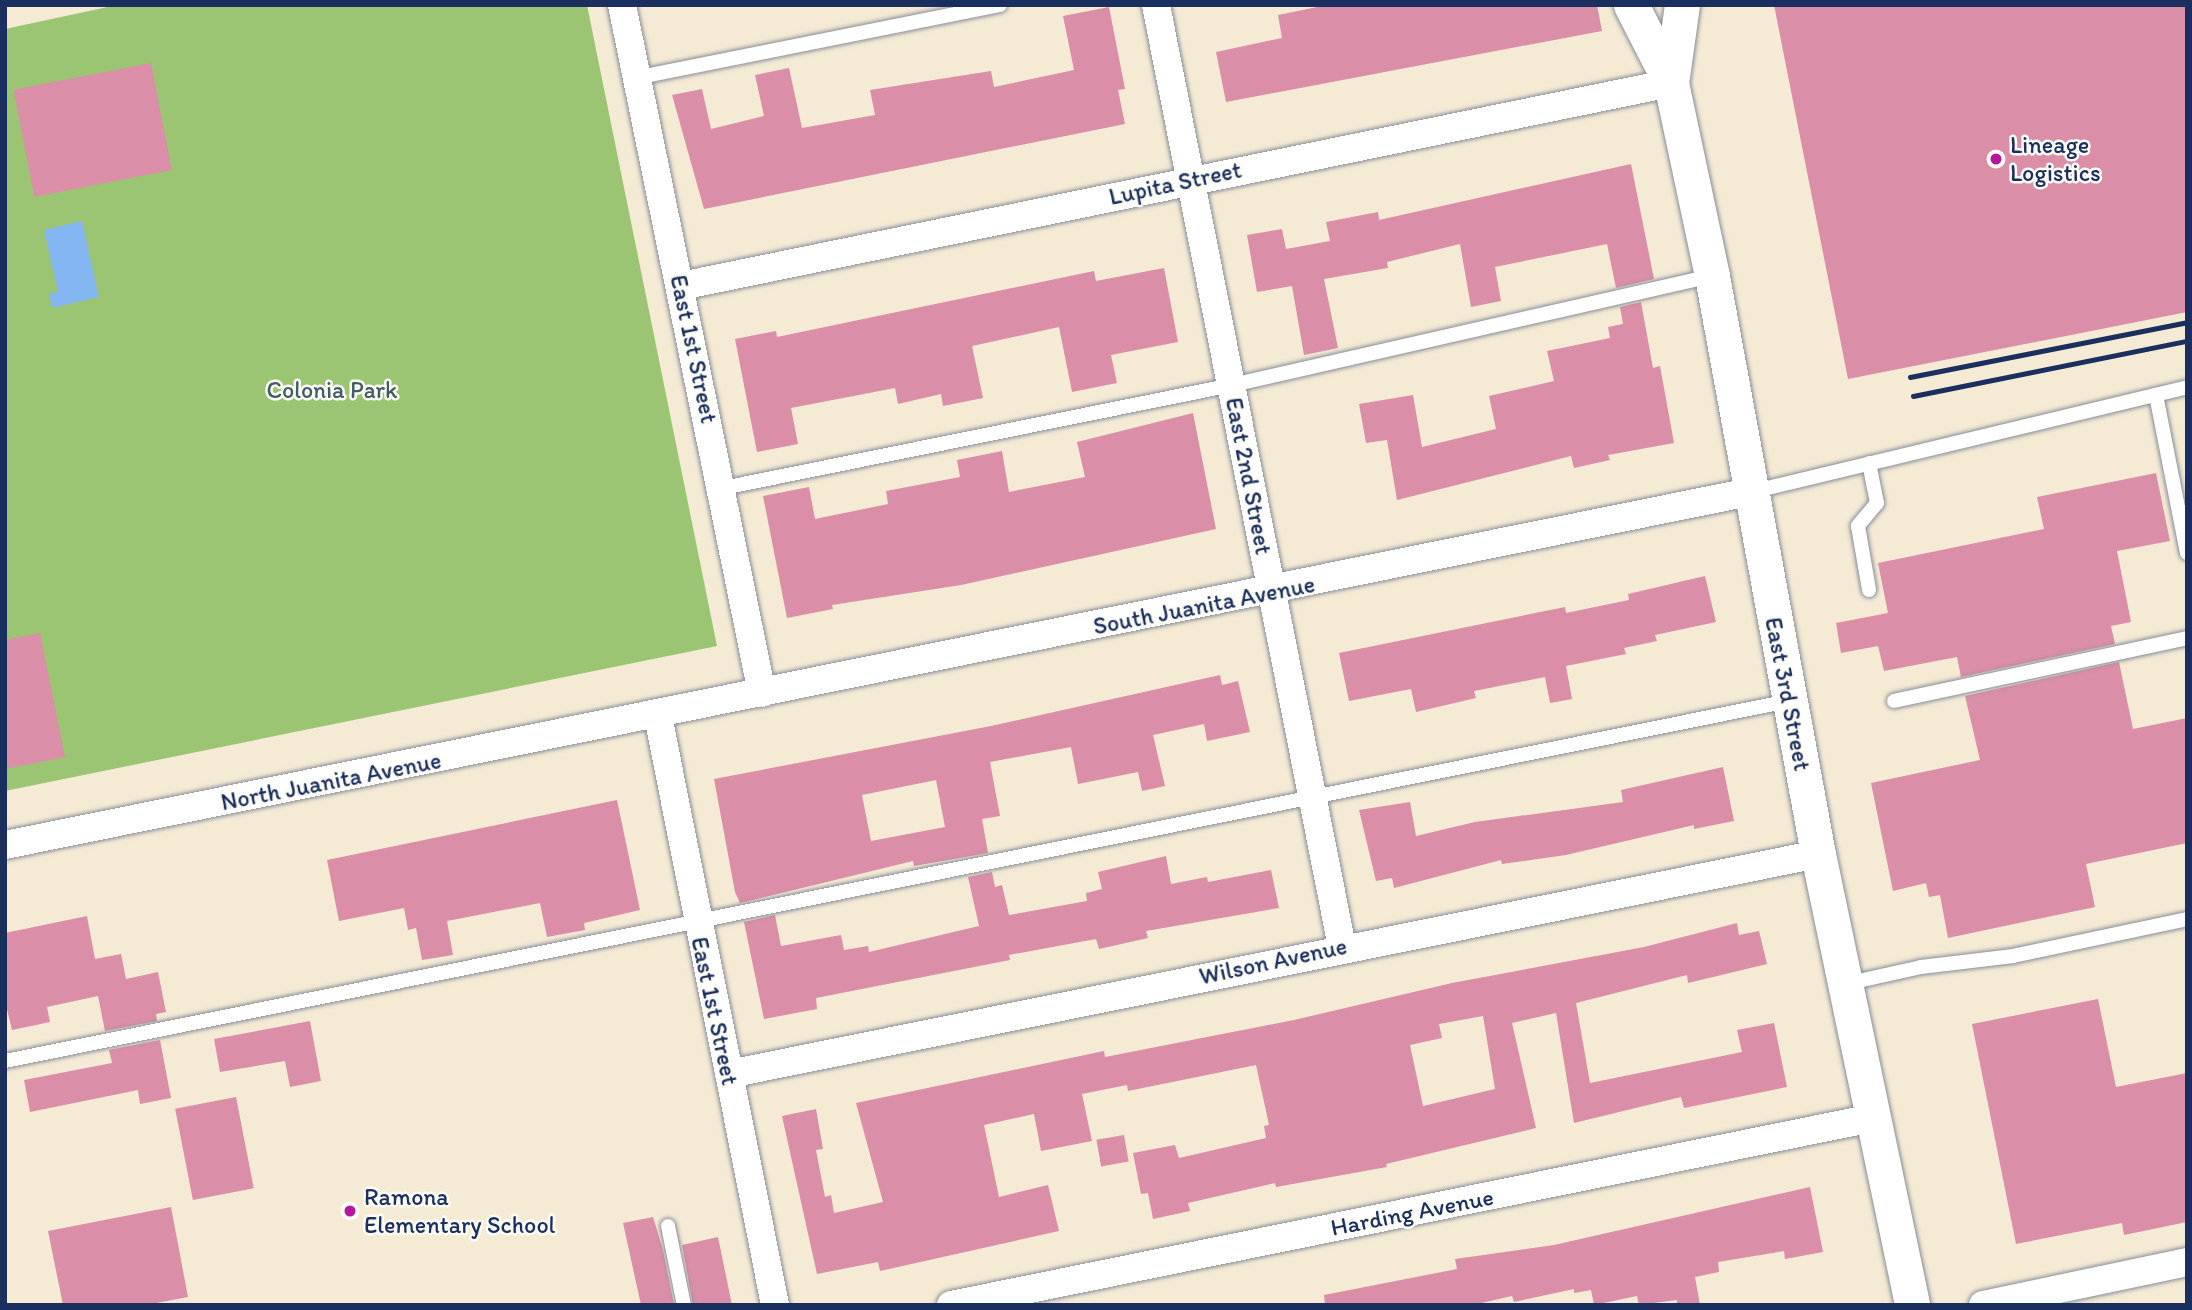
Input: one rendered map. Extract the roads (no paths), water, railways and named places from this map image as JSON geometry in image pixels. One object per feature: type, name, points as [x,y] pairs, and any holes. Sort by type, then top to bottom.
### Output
[{"type":"street","name":"East 1st Street","points":[[622,5],[640,77],[762,693]]},
{"type":"street","name":"East 2nd Street","points":[[1156,5],[1342,947]]},
{"type":"street","name":"East 3rd Street","points":[[1631,5],[1671,83],[1712,276],[1818,854],[1912,1305]]},
{"type":"street","name":"East 3rd Street","points":[[1671,83],[1682,5]]},
{"type":"street","name":"Lupita Street","points":[[681,286],[1671,83]]},
{"type":"street","name":"South Juanita Avenue","points":[[657,716],[1750,492]]},
{"type":"street","name":"East 1st Street","points":[[657,716],[775,1305]]},
{"type":"street","name":"North Juanita Avenue","points":[[5,845],[657,716]]},
{"type":"street","name":"Wilson Avenue","points":[[729,1074],[1342,947],[1818,854]]},
{"type":"street","name":"Harding Avenue","points":[[951,1305],[1043,1296],[1873,1118]]},
{"type":"street","points":[[1983,1305],[2187,1262]]},
{"type":"lane","points":[[640,77],[1000,5]]},
{"type":"lane","points":[[723,488],[1232,385],[1712,276]]},
{"type":"lane","points":[[1750,492],[2187,387]]},
{"type":"lane","points":[[2156,395],[2187,553]]},
{"type":"lane","points":[[1868,463],[1877,503],[1858,526],[1869,590]]},
{"type":"lane","points":[[1894,701],[2187,638]]},
{"type":"lane","points":[[5,1061],[1789,701]]},
{"type":"lane","points":[[1845,984],[1921,967],[2013,956],[2187,919]]},
{"type":"lane","points":[[668,1226],[684,1305]]},
{"type":"water","points":[[82,221],[99,297],[52,308],[49,294],[58,292],[44,230]]},
{"type":"railway","points":[[1910,377],[2187,322]]},
{"type":"railway","points":[[1913,396],[2187,341]]},
{"type":"place","name":"Lineage Logistics","points":[[1996,159]]},
{"type":"place","name":"Ramona Elementary School","points":[[350,1211]]},
{"type":"park label","name":"Colonia Park","points":[[332,390]]}]
